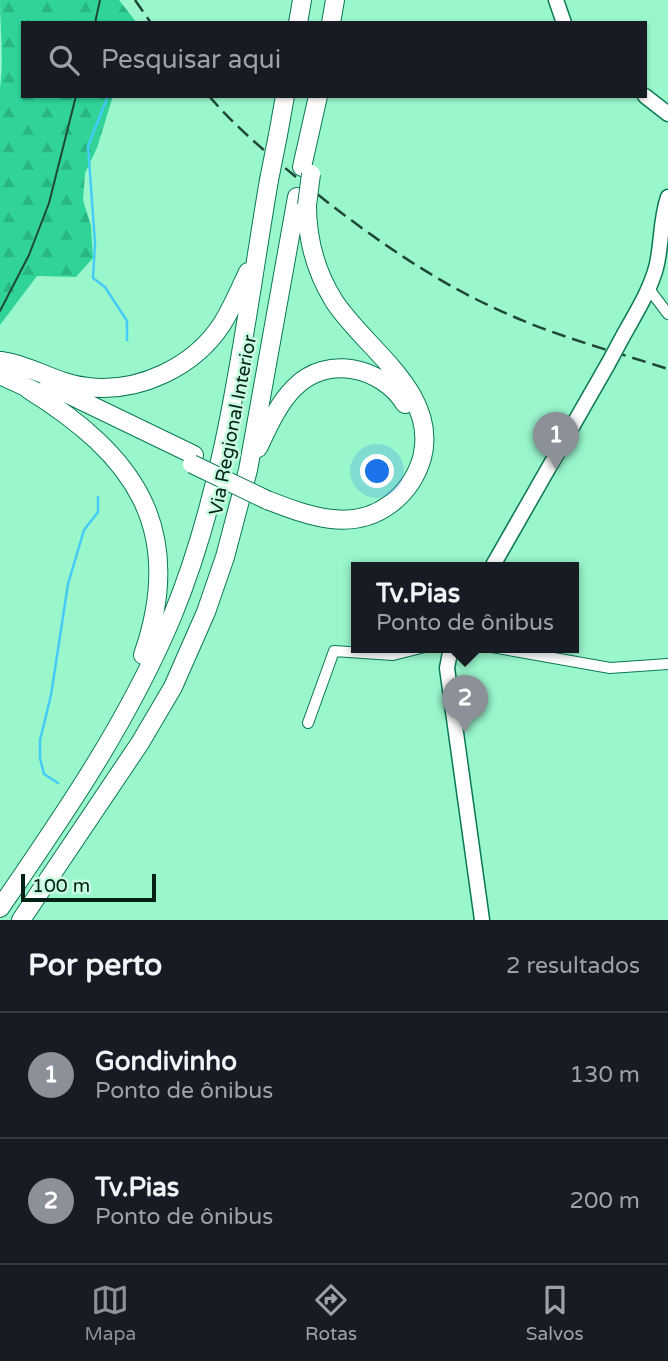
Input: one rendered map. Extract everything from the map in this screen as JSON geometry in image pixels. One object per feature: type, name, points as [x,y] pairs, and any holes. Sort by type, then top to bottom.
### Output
[{"type":"highway","points":[[298,21],[302,0]]},
{"type":"highway","points":[[331,21],[335,0]]},
{"type":"highway","name":"Via Regional Interior","points":[[0,908],[82,788],[172,618],[204,522],[223,450],[285,98]]},
{"type":"highway","name":"Via Regional Interior","points":[[21,920],[140,743],[173,687],[206,612],[225,557],[248,470],[302,201],[317,102]]},
{"type":"highway","points":[[0,366],[313,516],[334,520],[354,519],[384,509],[409,487],[420,466],[423,453],[422,423],[412,395],[392,368],[347,318],[324,283],[309,238],[302,201]]},
{"type":"highway","points":[[0,366],[14,363],[44,376],[87,387],[122,387],[165,373],[201,349],[221,326],[258,242]]},
{"type":"highway","points":[[0,366],[77,421],[106,448],[128,476],[148,514],[158,557],[158,596],[155,622],[135,676],[135,692]]},
{"type":"highway","points":[[248,470],[282,402],[295,386],[322,371],[352,369],[368,373],[380,378],[403,402],[413,426],[413,450],[399,482],[379,499],[352,509],[335,510],[268,495]]},
{"type":"highway","points":[[28,388],[193,459]]},
{"type":"main road","points":[[555,0],[563,21]]},
{"type":"main road","points":[[647,98],[668,114]]},
{"type":"main road","points":[[495,562],[649,289],[657,265],[664,207],[668,197]]},
{"type":"main road","points":[[450,653],[447,668],[482,920]]},
{"type":"street","points":[[649,289],[668,314]]},
{"type":"street","points":[[308,723],[334,652],[351,652]]},
{"type":"street","points":[[363,653],[401,653]]},
{"type":"street","points":[[526,653],[610,668],[668,664]]},
{"type":"green space","points":[[0,0],[119,0],[135,21],[21,21],[21,98],[112,98],[97,148],[85,173],[83,200],[91,226],[93,258],[76,277],[37,276],[0,325],[0,88]]},
{"type":"waterway","points":[[107,98],[88,146],[95,243],[93,278],[105,287],[127,321],[127,340]]},
{"type":"waterway","points":[[58,783],[44,774],[40,758],[40,740],[51,695],[68,584],[84,530],[98,512],[98,497]]},
{"type":"tram line","points":[[95,21],[100,0]]},
{"type":"tram line","points":[[0,311],[29,255],[49,203],[75,98]]},
{"type":"railway","points":[[135,0],[150,21]]},
{"type":"railway","points":[[211,98],[244,132],[307,186],[380,241],[431,274],[484,303],[531,324],[668,369]]},
{"type":"place","name":"Gondivinho","points":[[556,470]]},
{"type":"place","name":"Tv.Pias","points":[[465,733]]}]
